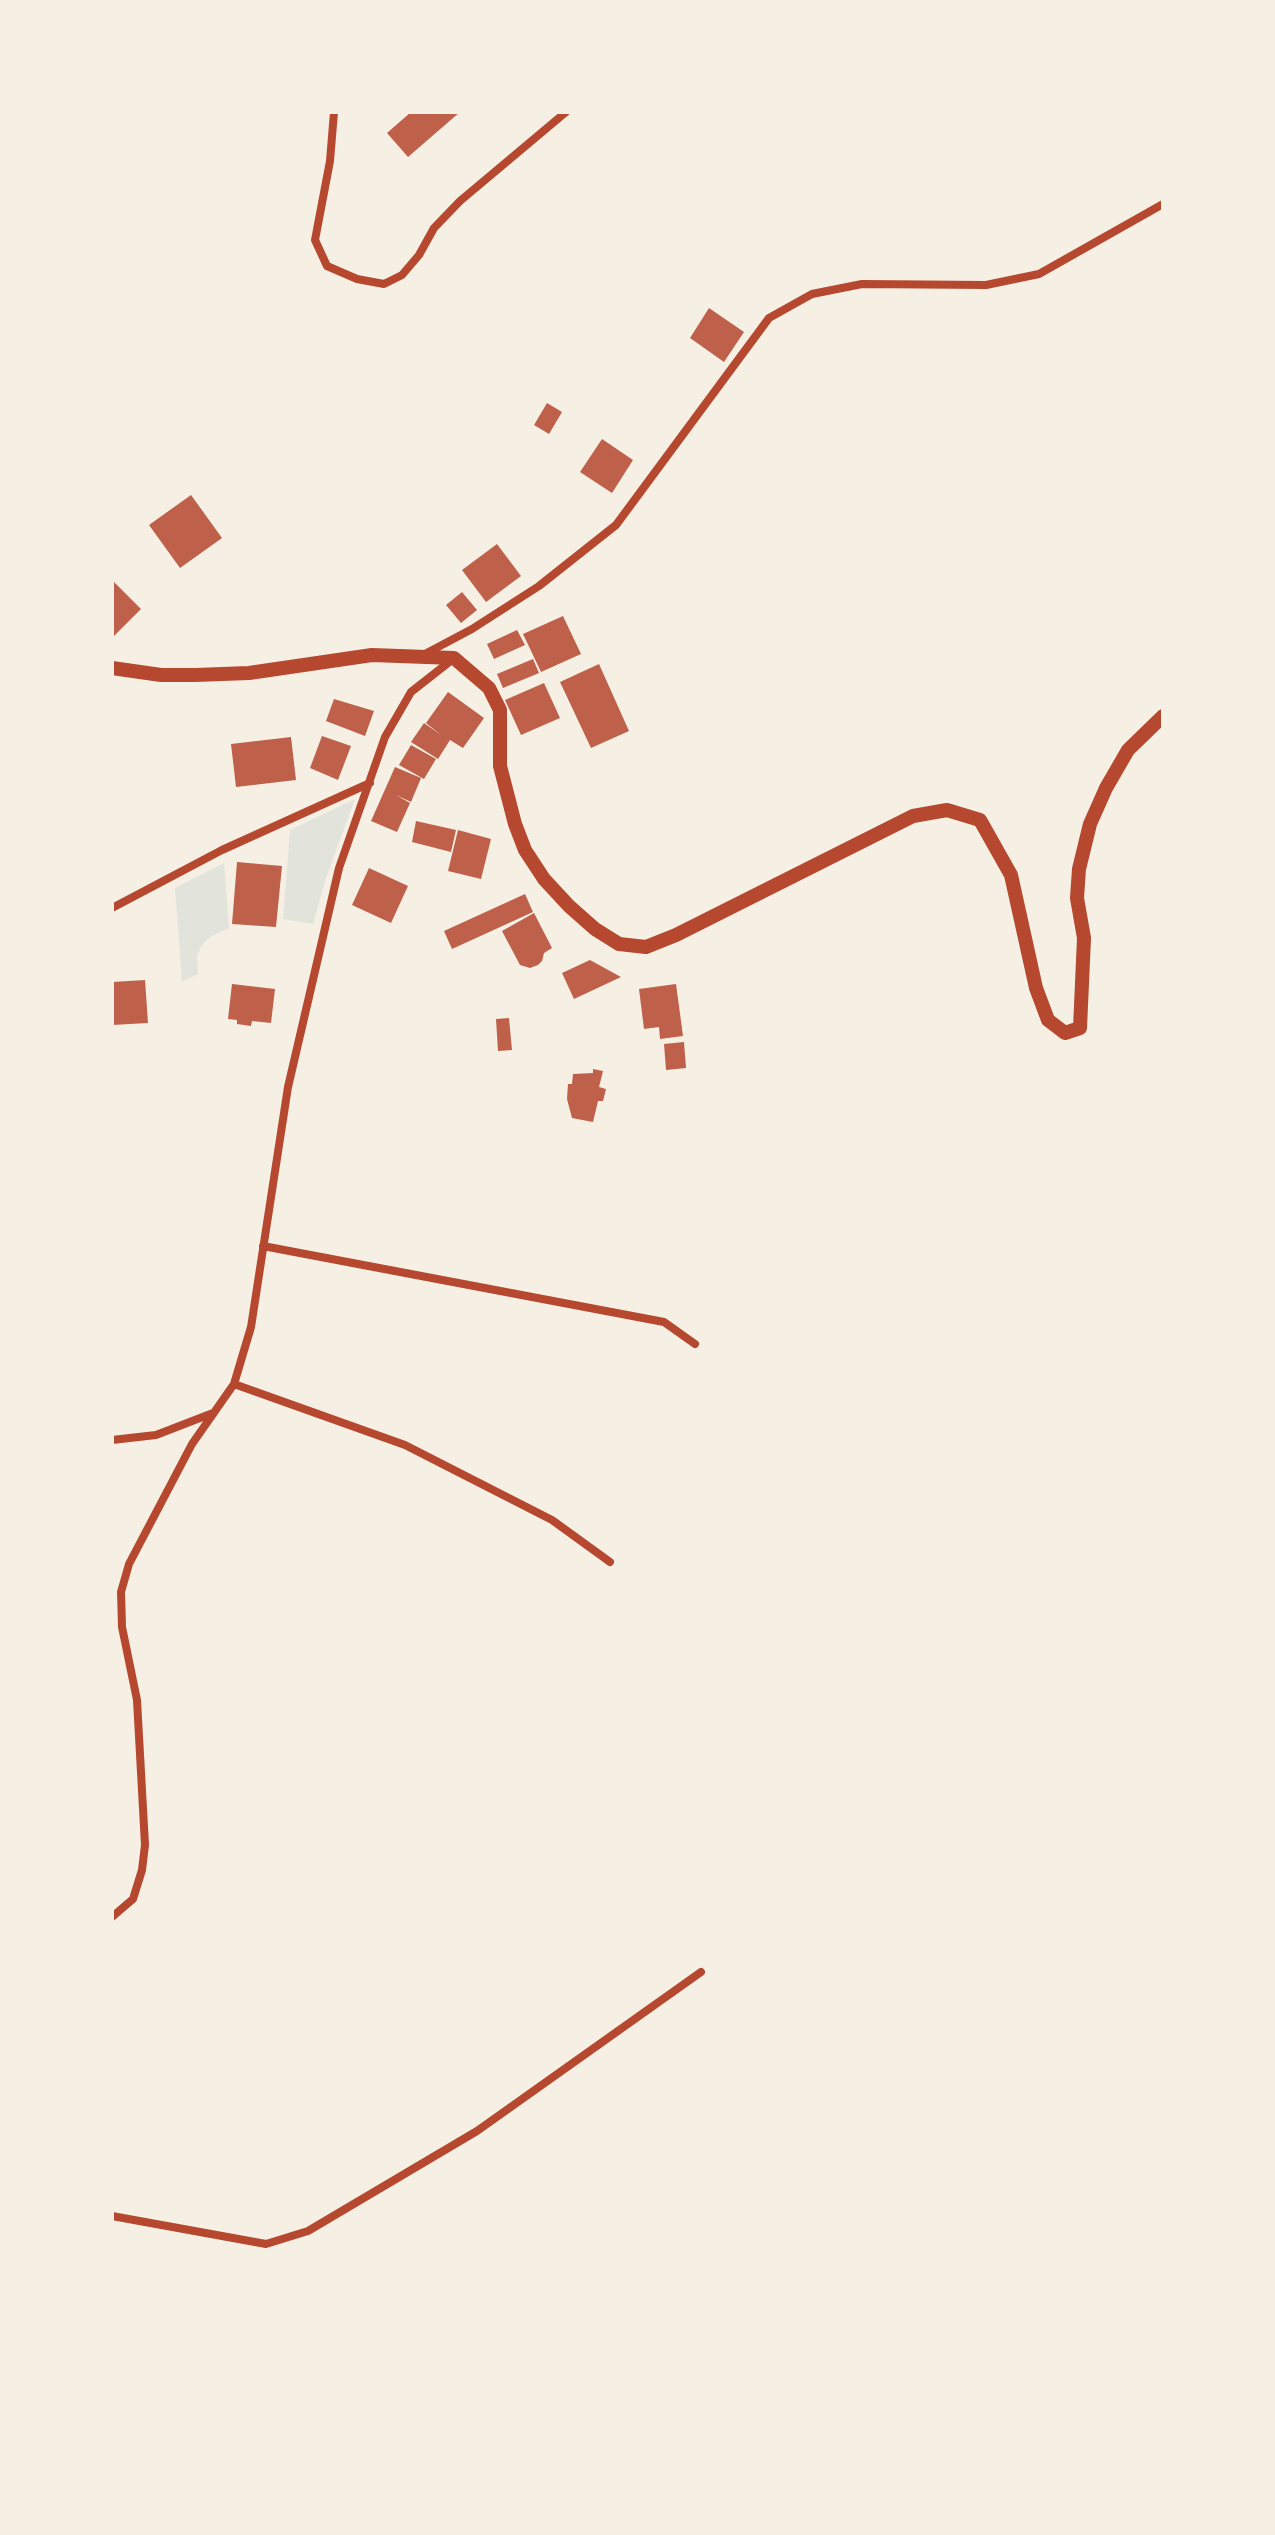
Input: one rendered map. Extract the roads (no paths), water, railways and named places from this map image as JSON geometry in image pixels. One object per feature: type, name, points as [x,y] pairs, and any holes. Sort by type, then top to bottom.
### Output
[{"type":"street","points":[[334,112],[330,161],[315,240],[327,266],[357,279],[384,284],[402,275],[419,255],[434,228],[460,201],[566,112]]},
{"type":"street","points":[[423,655],[472,629],[539,586],[616,525],[769,318],[812,294],[862,284],[986,285],[1039,274],[1163,204]]},
{"type":"street","points":[[115,671],[161,675],[249,673],[372,655],[454,658],[489,688],[500,710],[500,766],[525,850],[544,879],[595,929],[619,944],[646,947],[676,935],[913,816],[947,810],[980,820],[1011,875],[1036,988],[1048,1020],[1065,1033],[1080,1028],[1084,938],[1077,898],[1079,869],[1090,824],[1128,750],[1163,716]]},
{"type":"street","points":[[112,1917],[133,1899],[142,1870],[145,1845],[137,1700],[122,1627],[121,1592],[129,1564],[192,1444],[234,1384],[251,1327],[288,1087],[339,868],[385,737],[411,692],[454,658]]},
{"type":"street","points":[[112,908],[222,850],[370,783]]},
{"type":"street","points":[[263,1246],[664,1322],[695,1344]]},
{"type":"street","points":[[234,1384],[405,1445],[552,1520],[610,1562]]},
{"type":"street","points":[[112,1440],[156,1435],[214,1413]]},
{"type":"street","points":[[112,2216],[266,2244],[308,2231],[477,2131],[701,1972]]}]
